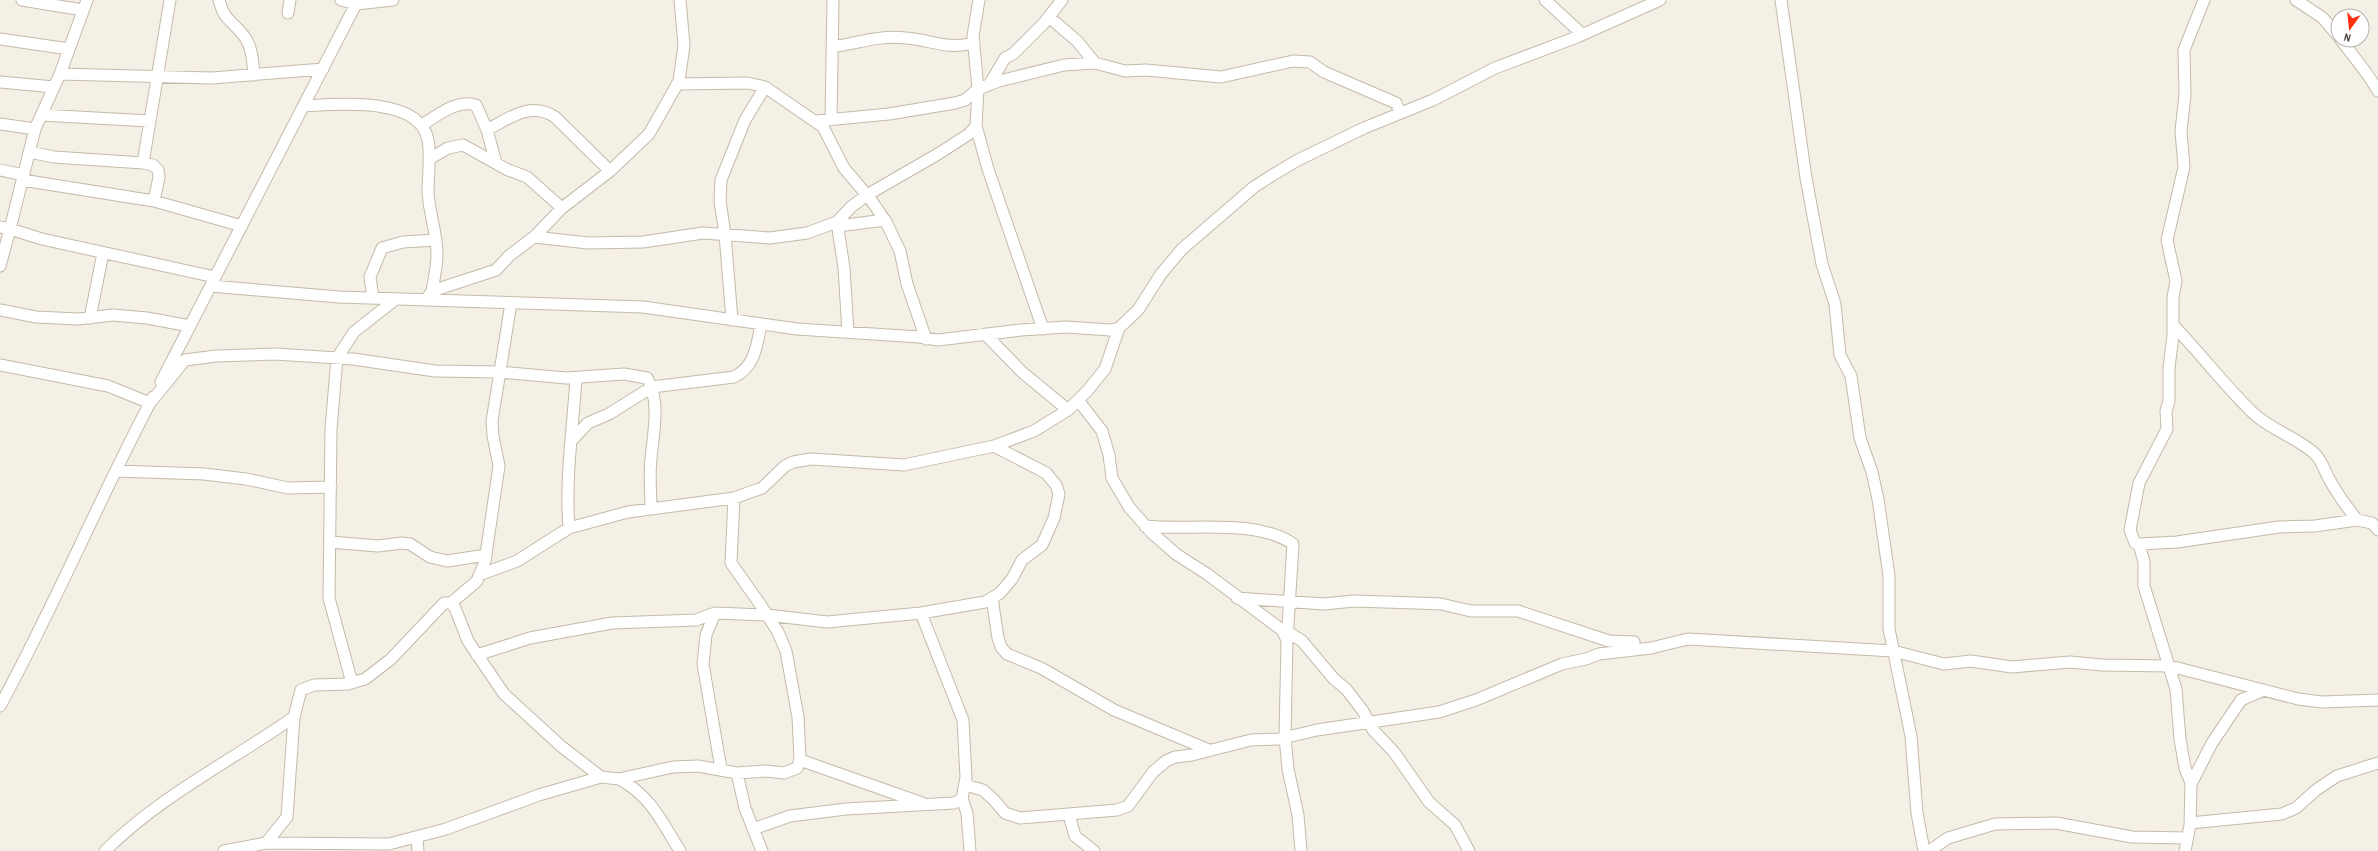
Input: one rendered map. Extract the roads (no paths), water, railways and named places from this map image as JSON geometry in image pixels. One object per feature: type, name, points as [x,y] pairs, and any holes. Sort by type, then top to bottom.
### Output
[{"type":"street","points":[[0,266],[5,228],[23,177],[35,129],[60,74],[85,5],[22,0]]},
{"type":"street","points":[[143,163],[156,76],[170,0]]},
{"type":"street","points":[[219,0],[223,15],[245,37],[252,59],[254,76]]},
{"type":"street","points":[[288,13],[290,0]]},
{"type":"street","points":[[341,0],[357,2],[393,0]]},
{"type":"street","points":[[429,295],[496,270],[509,256],[534,237],[562,208],[610,171],[649,134],[677,84],[684,46],[680,0]]},
{"type":"street","points":[[831,120],[833,0]]},
{"type":"street","points":[[979,0],[973,30],[978,89],[976,126],[988,169],[1043,329]]},
{"type":"street","points":[[989,85],[1004,58],[1013,54],[1049,17],[1062,0]]},
{"type":"street","points":[[1545,0],[1582,34]]},
{"type":"street","points":[[479,575],[518,562],[568,528],[628,512],[734,498],[762,488],[785,466],[799,461],[811,459],[904,465],[994,446],[1034,431],[1068,410],[1078,400],[1105,369],[1119,328],[1138,310],[1161,274],[1182,249],[1254,186],[1298,160],[1452,91],[1495,68],[1582,34],[1660,0]]},
{"type":"street","points":[[1782,0],[1806,178],[1822,264],[1835,304],[1837,343],[1842,360],[1851,376],[1860,438],[1872,472],[1878,499],[1886,554],[1888,617],[1911,736],[1917,813],[1924,851]]},
{"type":"street","points":[[2185,851],[2190,823],[2191,784],[2185,768],[2180,739],[2176,689],[2144,586],[2144,562],[2139,545],[2135,543],[2130,530],[2135,512],[2135,501],[2139,483],[2157,445],[2166,434],[2173,325],[2173,297],[2176,280],[2167,240],[2184,166],[2181,120],[2185,95],[2184,50],[2204,0]]},
{"type":"street","points":[[2296,0],[2323,18],[2330,26]]},
{"type":"street","points":[[0,706],[21,668],[116,470],[357,2]]},
{"type":"street","points":[[1049,17],[1077,41],[1095,63]]},
{"type":"street","points":[[832,47],[875,37],[907,38],[936,45],[959,46],[974,43]]},
{"type":"street","points":[[0,39],[69,49]]},
{"type":"street","points":[[2348,48],[2365,68],[2378,91]]},
{"type":"street","points":[[816,121],[889,114],[955,103],[965,100],[978,89],[989,85],[1064,65],[1095,63],[1125,71],[1146,70],[1221,77],[1293,61],[1310,62],[1324,72],[1396,102],[1400,113]]},
{"type":"street","points":[[60,74],[212,78],[254,76],[323,69]]},
{"type":"street","points":[[0,82],[54,87]]},
{"type":"street","points":[[677,84],[748,83],[765,87],[823,127],[844,168],[867,195],[884,220],[900,250],[907,284],[926,339]]},
{"type":"street","points":[[732,320],[725,234],[720,201],[721,180],[745,120],[765,87]]},
{"type":"street","points":[[422,125],[454,106],[469,103],[476,105],[487,130],[496,163]]},
{"type":"street","points":[[304,106],[357,104],[375,106],[410,114],[422,125],[428,139],[428,193],[437,255],[429,295]]},
{"type":"street","points":[[487,130],[526,110],[545,110],[555,117],[610,171]]},
{"type":"street","points":[[41,115],[150,121]]},
{"type":"street","points":[[0,124],[35,129]]},
{"type":"street","points":[[848,332],[844,268],[837,224],[851,207],[867,195],[938,154],[969,134],[976,126]]},
{"type":"street","points":[[428,159],[448,148],[464,145],[508,170],[527,176],[562,208]]},
{"type":"street","points":[[29,152],[54,156],[143,163],[153,166],[158,170],[159,177],[154,201]]},
{"type":"street","points":[[0,170],[23,177],[154,201],[242,226]]},
{"type":"street","points":[[534,237],[588,244],[643,242],[703,233],[770,238],[788,237],[837,224],[884,220]]},
{"type":"street","points":[[5,228],[42,239],[103,253],[213,282],[292,294],[396,299],[429,295],[511,303],[643,307],[682,311],[761,324],[938,340],[985,334],[1066,327],[1110,330],[1119,328]]},
{"type":"street","points":[[373,298],[370,277],[382,248],[403,242],[436,240]]},
{"type":"street","points":[[90,318],[103,253]]},
{"type":"street","points":[[352,683],[328,598],[331,429],[337,358],[354,332],[396,299]]},
{"type":"street","points":[[266,843],[287,817],[294,717],[301,690],[314,685],[352,683],[364,679],[391,659],[444,603],[451,603],[477,581],[486,555],[499,466],[492,431],[511,303]]},
{"type":"street","points":[[0,310],[36,317],[78,319],[113,315],[147,318],[190,326]]},
{"type":"street","points":[[572,439],[588,422],[609,414],[652,387],[734,377],[743,372],[755,353],[761,324]]},
{"type":"street","points":[[2173,325],[2205,358],[2218,378],[2254,414],[2274,429],[2290,436],[2314,453],[2344,504],[2357,520]]},
{"type":"street","points":[[985,334],[1022,372],[1068,410]]},
{"type":"street","points":[[150,403],[185,360],[216,356],[275,354],[337,358],[435,371],[500,372],[576,378],[624,374],[646,378],[652,387],[654,424],[650,461],[651,509]]},
{"type":"street","points":[[0,365],[108,386],[150,403]]},
{"type":"street","points":[[568,528],[566,493],[572,439],[576,378]]},
{"type":"street","points":[[1078,400],[1102,431],[1110,455],[1112,478],[1129,507],[1145,526],[1176,554],[1206,574],[1282,630],[1287,636],[1302,642],[1334,679],[1346,689],[1363,711],[1373,730],[1394,752],[1429,802],[1455,825],[1469,851]]},
{"type":"street","points":[[477,654],[530,638],[557,632],[640,620],[696,620],[715,613],[767,615],[826,622],[921,613],[985,602],[1000,593],[1012,579],[1022,560],[1042,545],[1054,518],[1059,494],[1056,485],[1046,473],[994,446]]},
{"type":"street","points":[[116,470],[204,474],[246,479],[288,488],[331,487]]},
{"type":"street","points":[[225,851],[266,843],[389,844],[446,830],[539,795],[601,777],[619,779],[673,767],[698,766],[737,773],[766,771],[784,773],[797,768],[800,760],[798,717],[786,651],[767,615],[731,562],[734,498]]},
{"type":"street","points":[[2139,545],[2279,527],[2315,526],[2357,520],[2372,523],[2378,530]]},
{"type":"street","points":[[1145,526],[1185,528],[1205,525],[1237,528],[1284,538],[1293,544],[1287,636],[1285,737],[1288,769],[1298,815],[1301,851]]},
{"type":"street","points":[[330,542],[378,546],[410,544],[430,557],[447,561],[486,555]]},
{"type":"street","points":[[992,598],[1000,647],[1007,654],[1041,668],[1114,710],[1209,750]]},
{"type":"street","points":[[1237,598],[1289,603],[1324,604],[1354,601],[1441,604],[1471,611],[1518,611],[1608,642],[1650,642],[1663,645]]},
{"type":"street","points":[[451,603],[455,608],[468,641],[504,694],[521,712],[601,777]]},
{"type":"street","points":[[715,613],[706,635],[703,664],[721,769]]},
{"type":"street","points":[[921,613],[963,720],[965,785],[962,799],[967,813],[970,851]]},
{"type":"street","points":[[965,785],[983,790],[1010,817],[1020,818],[1069,815],[1117,810],[1128,806],[1153,772],[1166,761],[1251,740],[1285,737],[1370,724],[1446,710],[1476,700],[1562,664],[1586,659],[1598,654],[1663,645],[1688,639],[1709,639],[1894,651],[1944,664],[1971,661],[2012,667],[2070,662],[2102,666],[2170,666],[2264,690],[2322,702],[2378,700]]},
{"type":"street","points":[[2191,784],[2212,743],[2241,700],[2264,690]]},
{"type":"street","points":[[105,851],[167,799],[256,744],[294,717]]},
{"type":"street","points":[[800,760],[927,805]]},
{"type":"street","points":[[2190,823],[2282,814],[2296,808],[2316,790],[2337,776],[2378,763]]},
{"type":"street","points":[[737,773],[745,808],[762,851]]},
{"type":"street","points":[[619,779],[633,787],[664,820],[680,851]]},
{"type":"street","points":[[753,829],[790,816],[846,809],[954,803],[962,799]]},
{"type":"street","points":[[1069,815],[1075,836],[1094,851]]},
{"type":"street","points":[[1929,851],[1948,838],[1995,824],[2056,823],[2132,837],[2187,838]]},
{"type":"street","points":[[417,837],[418,851]]}]
